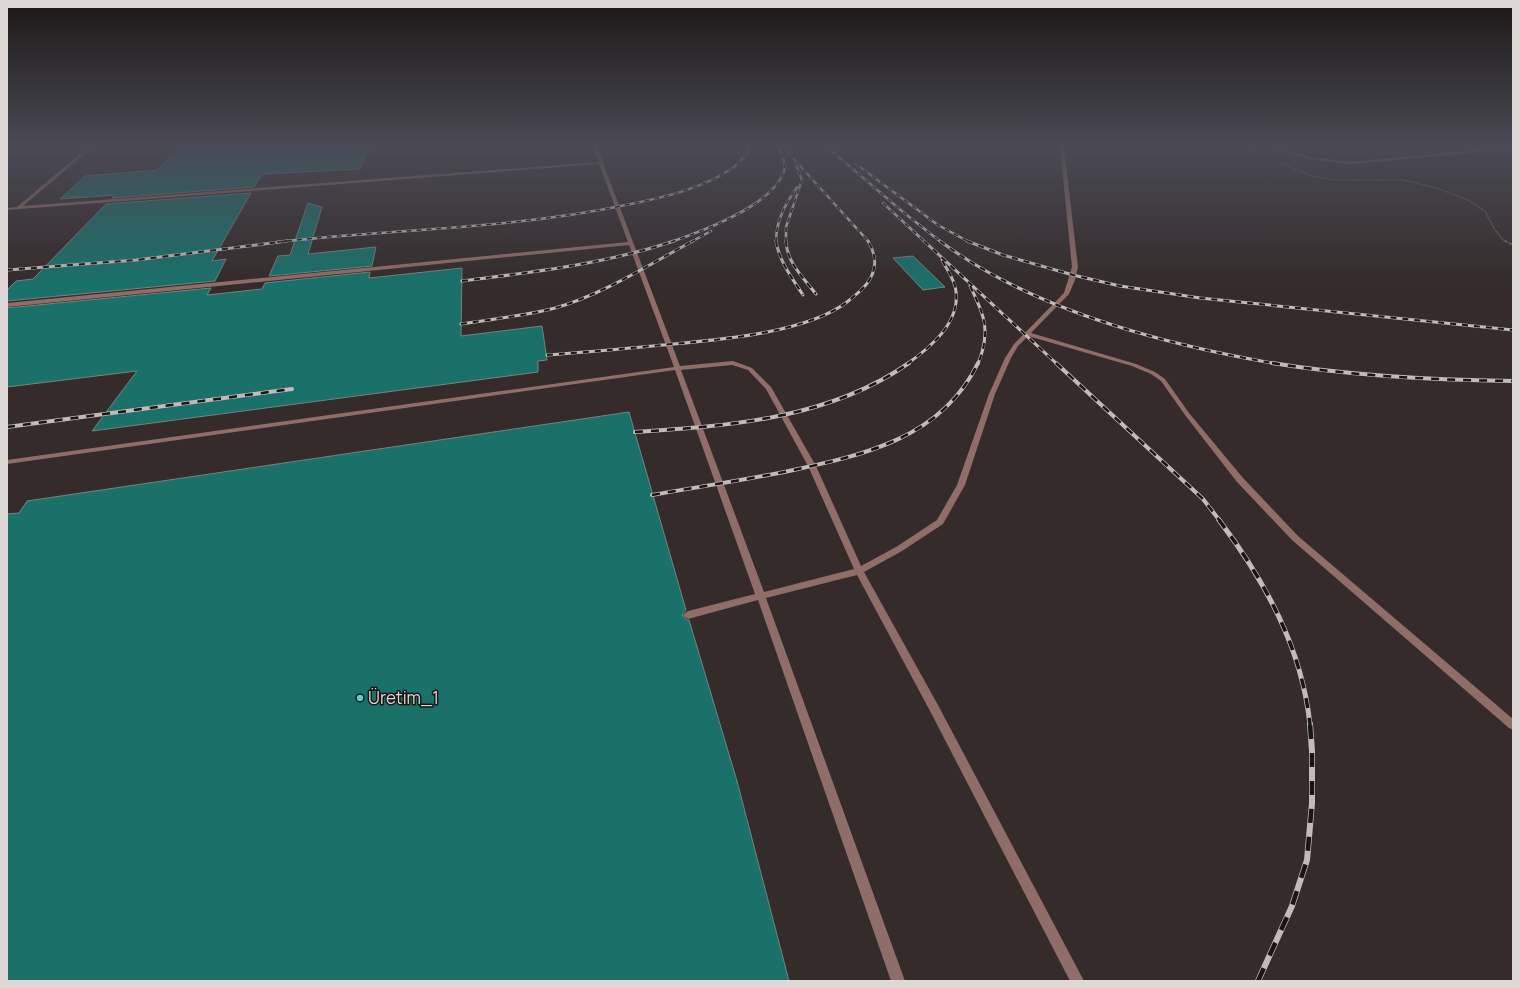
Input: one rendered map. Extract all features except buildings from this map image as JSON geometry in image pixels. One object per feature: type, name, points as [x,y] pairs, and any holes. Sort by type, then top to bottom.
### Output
[{"type":"lane","points":[[18,208],[36,193]]},
{"type":"lane","points":[[7,209],[211,193]]},
{"type":"lane","points":[[612,193],[678,368],[898,981]]},
{"type":"lane","points":[[688,615],[859,571],[899,549],[940,522],[961,485],[992,394],[1008,358],[1016,345],[1058,303],[1067,292],[1072,280],[1075,268],[1067,193]]},
{"type":"lane","points":[[7,305],[631,243]]},
{"type":"lane","points":[[1028,334],[1134,365],[1153,373],[1163,380],[1187,414],[1240,480],[1295,538],[1513,725]]},
{"type":"lane","points":[[7,462],[678,368],[733,363],[750,368],[769,388],[812,466],[859,571],[941,722],[1077,981]]},
{"type":"path","points":[[1450,193],[1468,200],[1485,211],[1495,230],[1503,240],[1513,246]]},
{"type":"railway","points":[[284,241],[452,228],[539,219],[626,205],[677,193]]},
{"type":"railway","points":[[672,242],[734,216],[750,207],[768,193]]},
{"type":"railway","points":[[776,241],[779,220],[793,193]]},
{"type":"railway","points":[[786,241],[786,227],[798,193]]},
{"type":"railway","points":[[825,193],[869,242]]},
{"type":"railway","points":[[881,193],[941,242]]},
{"type":"railway","points":[[895,193],[938,225],[968,241]]},
{"type":"railway","points":[[883,203],[925,242]]},
{"type":"railway","points":[[691,242],[711,231]]},
{"type":"railway","points":[[7,270],[136,260],[284,241]]},
{"type":"railway","points":[[277,242],[284,241]]},
{"type":"railway","points":[[461,324],[532,313],[573,302],[626,278],[693,241]]},
{"type":"railway","points":[[776,241],[783,262],[790,276],[803,295]]},
{"type":"railway","points":[[786,241],[792,263],[816,294]]},
{"type":"railway","points":[[547,355],[733,338],[759,334],[808,322],[829,313],[847,302],[866,285],[873,273],[875,261],[874,254],[868,241]]},
{"type":"railway","points":[[924,241],[1057,364]]},
{"type":"railway","points":[[940,241],[976,265],[1016,287],[1058,305],[1146,335],[1235,356],[1274,363]]},
{"type":"railway","points":[[968,241],[1003,255],[1073,275],[1120,286],[1200,298],[1513,330]]},
{"type":"railway","points":[[462,281],[596,261],[622,256],[672,242]]},
{"type":"railway","points":[[907,364],[934,342],[949,324],[953,314],[956,303],[956,291],[952,279],[942,260]]},
{"type":"railway","points":[[970,286],[983,315],[985,333],[982,352],[978,364]]},
{"type":"railway","points":[[635,432],[706,427],[777,416],[812,408],[846,397],[878,382],[909,363]]},
{"type":"railway","points":[[652,495],[789,471],[872,450],[898,439],[922,426],[944,409],[963,389],[978,363]]},
{"type":"railway","points":[[1056,363],[1203,499],[1220,521]]},
{"type":"railway","points":[[1274,363],[1362,374],[1452,380],[1513,381]]},
{"type":"railway","points":[[7,427],[292,389]]},
{"type":"railway","points":[[1219,520],[1252,567],[1279,616],[1299,669],[1306,697],[1310,725]]},
{"type":"railway","points":[[1258,981],[1292,906],[1307,860],[1312,803],[1312,751],[1310,724]]},
{"type":"place","name":"Üretim_1","points":[[360,698]]}]
